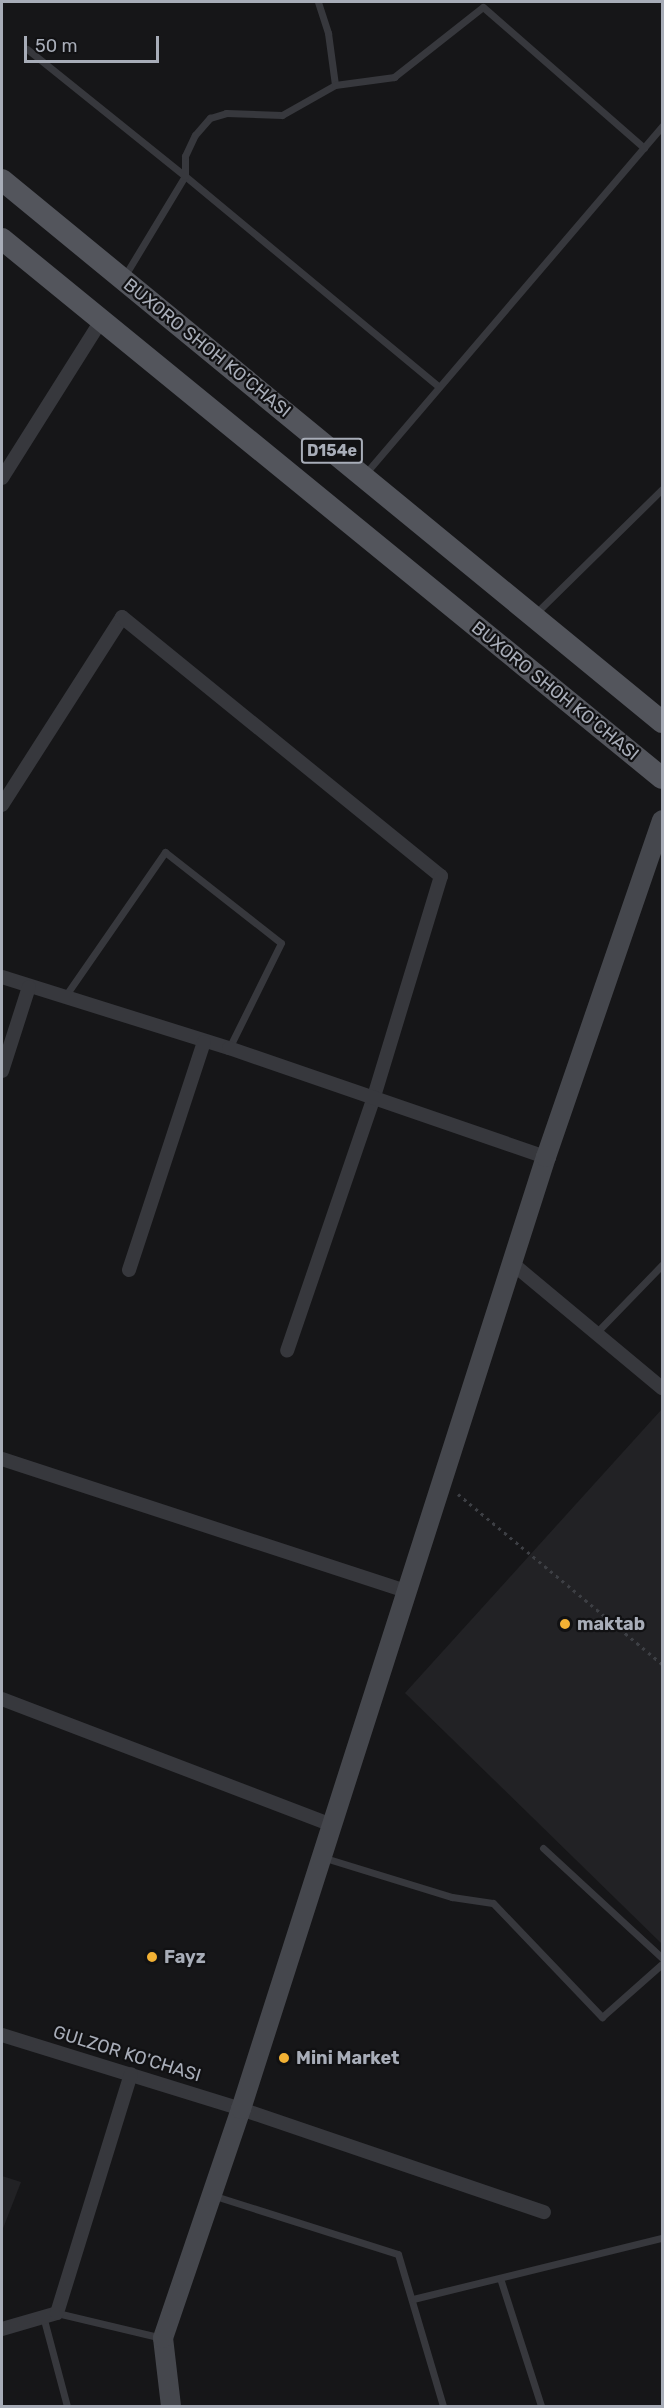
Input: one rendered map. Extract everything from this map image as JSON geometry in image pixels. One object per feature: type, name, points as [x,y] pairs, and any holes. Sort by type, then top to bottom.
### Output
[{"type":"main road","name":"BUXORO SHOH KO'CHASI","points":[[2,180],[663,722]]},
{"type":"main road","name":"BUXORO SHOH KO'CHASI","points":[[2,239],[663,778]]},
{"type":"street","points":[[2,478],[101,321]]},
{"type":"street","points":[[2,805],[122,617],[441,876],[374,1097],[287,1351]]},
{"type":"street","points":[[171,2406],[163,2338],[241,2109],[546,1157],[663,820]]},
{"type":"street","points":[[2,977],[29,987],[66,995],[204,1042],[229,1048],[546,1157]]},
{"type":"street","points":[[2,1071],[29,987]]},
{"type":"street","points":[[129,1270],[204,1042]]},
{"type":"street","points":[[513,1264],[663,1388]]},
{"type":"street","points":[[2,1459],[407,1591]]},
{"type":"street","points":[[2,1699],[333,1824]]},
{"type":"street","name":"GULZOR KO'CHASI","points":[[2,2035],[241,2109],[544,2212]]},
{"type":"street","points":[[2,2329],[50,2314],[131,2074]]},
{"type":"lane","points":[[318,2],[328,33],[335,84]]},
{"type":"lane","points":[[123,279],[185,176],[184,156],[195,135],[210,118],[226,113],[282,116],[335,84],[394,77],[483,7],[644,148]]},
{"type":"lane","points":[[27,50],[185,176],[439,387]]},
{"type":"lane","points":[[363,476],[663,126]]},
{"type":"lane","points":[[534,615],[663,489]]},
{"type":"lane","points":[[66,995],[165,852],[281,943],[229,1048]]},
{"type":"lane","points":[[596,1333],[663,1265]]},
{"type":"lane","points":[[543,1848],[663,1958]]},
{"type":"lane","points":[[322,1857],[452,1897],[493,1903],[602,2018],[663,1964]]},
{"type":"lane","points":[[212,2195],[398,2254],[443,2406]]},
{"type":"lane","points":[[413,2299],[663,2238]]},
{"type":"lane","points":[[500,2278],[541,2406]]},
{"type":"lane","points":[[67,2406],[50,2314],[163,2338]]},
{"type":"path","points":[[443,1481],[663,1664]]},
{"type":"shaded area","name":"maktab","points":[[662,1409],[662,1944],[405,1693]]},
{"type":"shaded area","points":[[2,2176],[21,2182],[2,2231]]},
{"type":"place","name":"maktab","points":[[565,1624]]},
{"type":"place","name":"Fayz","points":[[152,1957]]},
{"type":"place","name":"Mini Market","points":[[284,2058]]}]
